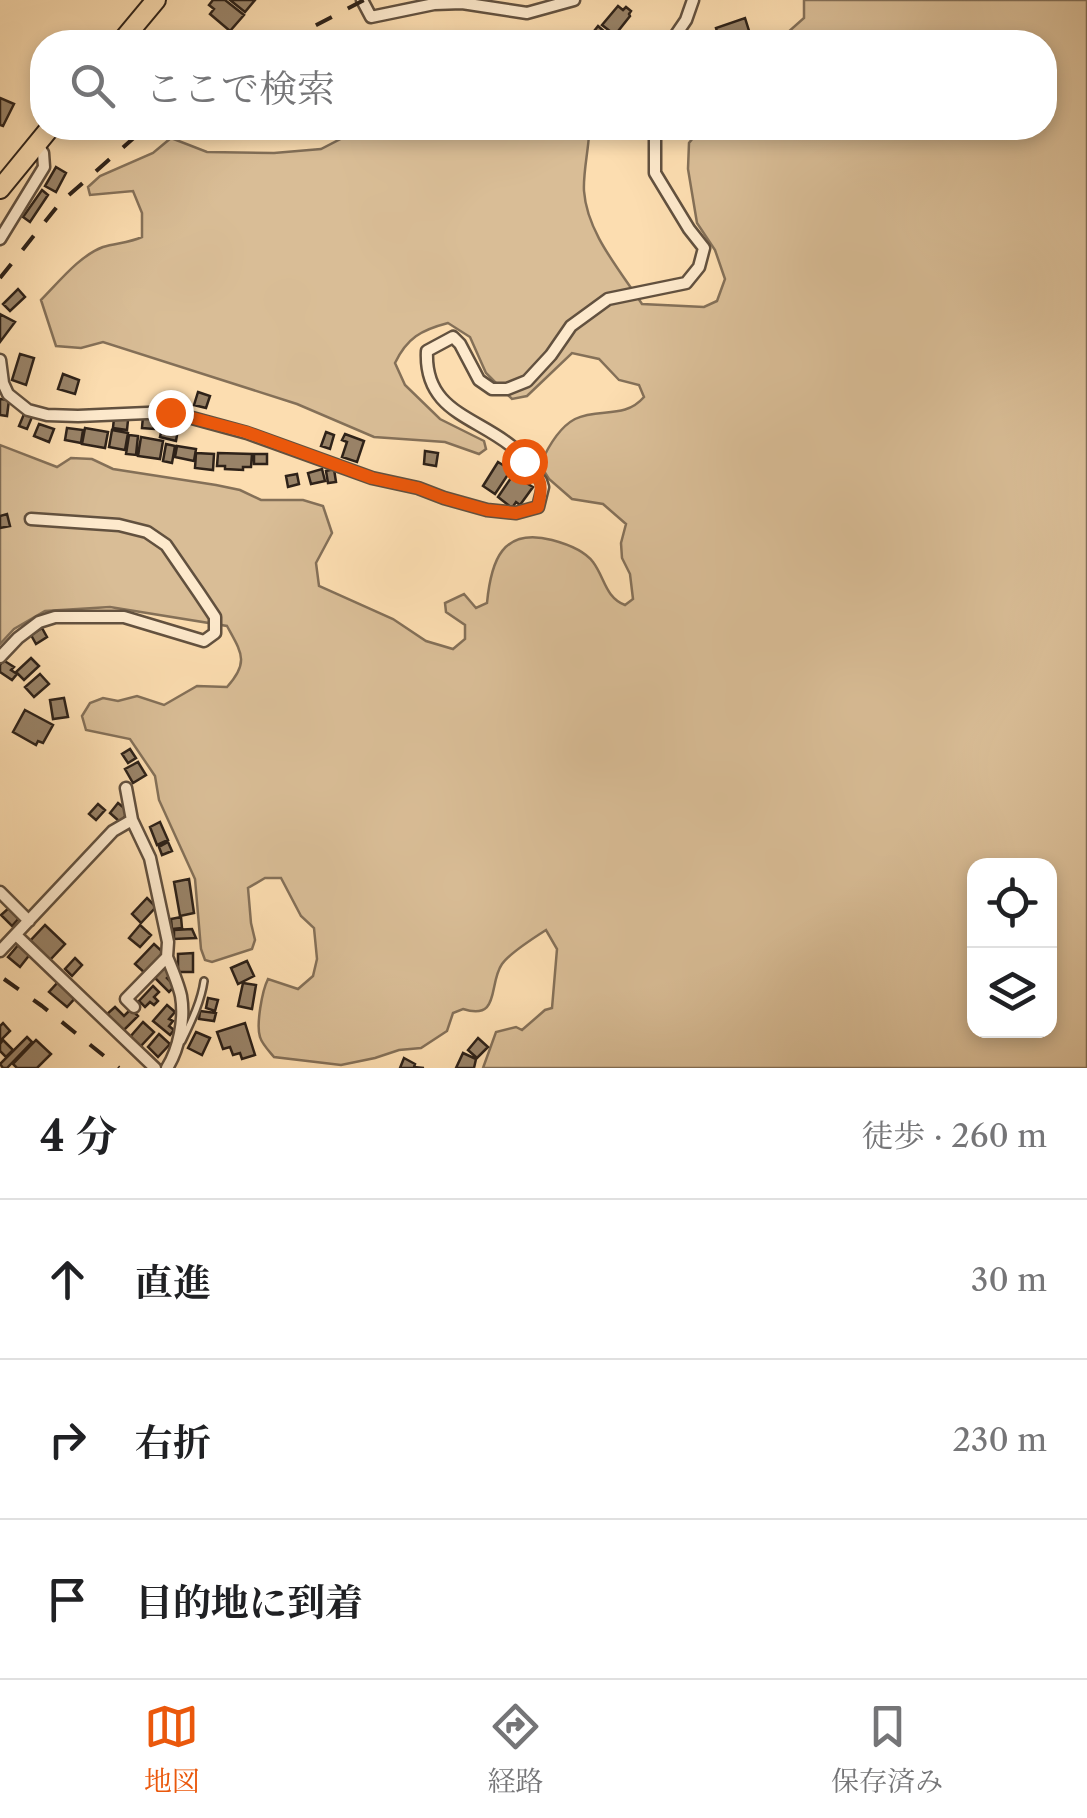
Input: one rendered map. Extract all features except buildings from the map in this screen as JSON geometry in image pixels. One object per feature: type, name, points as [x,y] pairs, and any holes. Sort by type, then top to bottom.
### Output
[{"type":"highway","points":[[131,30],[156,0]]},
{"type":"highway","points":[[0,189],[40,140]]},
{"type":"street","points":[[362,0],[371,17],[434,4],[527,13],[574,0]]},
{"type":"street","points":[[679,30],[692,0]]},
{"type":"street","points":[[0,360],[8,394],[28,410],[78,416],[170,412],[246,432],[372,478],[487,510],[516,513],[538,507],[542,480],[511,446],[446,404],[426,371],[427,351],[453,337],[479,380],[492,389],[507,389],[527,381],[572,326],[608,299],[686,282],[699,267],[704,248],[655,174],[655,140]]},
{"type":"street","points":[[0,239],[44,167],[44,152],[37,144]]},
{"type":"street","points":[[0,657],[39,622],[55,617],[124,617],[204,641],[215,633],[215,617],[199,593],[166,545],[147,532],[119,525],[31,519]]},
{"type":"street","points":[[126,788],[132,820],[153,868],[168,942],[167,956],[181,993],[175,1052],[167,1068]]},
{"type":"street","points":[[0,951],[112,831],[132,820]]},
{"type":"street","points":[[0,892],[29,921]]},
{"type":"street","points":[[16,935],[155,1068]]},
{"type":"street","points":[[134,1007],[126,1000],[167,956]]},
{"type":"lane","points":[[175,1052],[202,999],[204,981]]},
{"type":"shaded area","points":[[804,0],[1087,0],[1087,1068],[483,1068],[496,1032],[516,1027],[522,1030],[552,1008],[557,949],[546,930],[502,964],[492,998],[483,1010],[453,1013],[447,1031],[421,1048],[341,1065],[274,1057],[259,1032],[266,984],[268,979],[298,989],[313,976],[317,959],[314,928],[301,916],[281,878],[265,878],[248,888],[255,940],[252,949],[212,962],[205,960],[195,879],[159,800],[155,776],[130,739],[86,730],[82,716],[90,703],[103,698],[118,701],[137,696],[164,705],[197,686],[227,687],[241,664],[236,643],[227,626],[110,607],[45,611],[14,629],[0,644],[0,445],[57,467],[71,458],[92,459],[113,469],[240,490],[261,500],[303,500],[323,506],[332,533],[316,563],[319,586],[393,619],[426,641],[453,649],[465,639],[465,625],[446,612],[445,603],[464,594],[476,608],[487,603],[496,561],[502,551],[521,538],[552,540],[580,551],[593,562],[618,602],[625,605],[633,599],[630,574],[622,558],[626,524],[603,504],[572,499],[549,479],[540,465],[554,439],[575,419],[620,411],[644,397],[639,385],[619,380],[599,359],[572,353],[527,396],[512,399],[486,373],[470,337],[448,323],[430,329],[410,341],[395,363],[405,385],[440,419],[484,441],[486,449],[479,454],[445,442],[374,437],[297,404],[103,342],[81,348],[56,346],[41,300],[94,251],[142,237],[142,213],[133,191],[90,195],[88,187],[100,176],[153,153],[169,140],[207,152],[274,153],[321,149],[338,140],[588,140],[586,207],[598,236],[642,304],[704,307],[717,301],[725,279],[715,250],[697,223],[688,169],[691,140],[1057,140],[1057,30],[790,30],[804,18]]},
{"type":"railway","points":[[307,30],[364,0]]},
{"type":"railway","points":[[0,278],[60,203],[131,140]]},
{"type":"railway","points":[[4,979],[119,1068]]},
{"type":"route","points":[[170,412],[246,432],[372,478],[487,510],[516,513],[538,507],[542,480],[524,461]]}]
